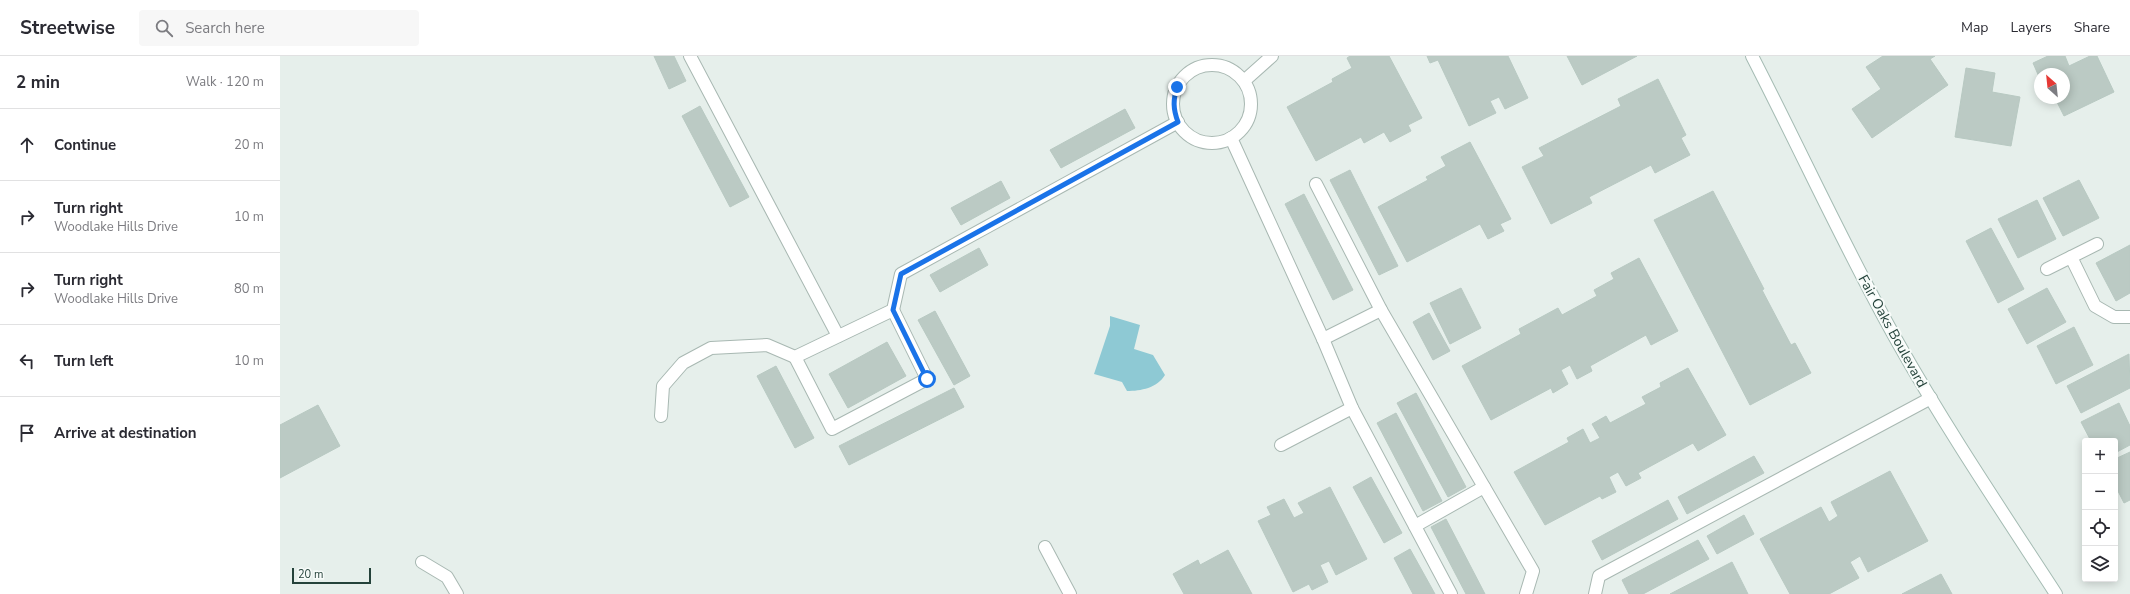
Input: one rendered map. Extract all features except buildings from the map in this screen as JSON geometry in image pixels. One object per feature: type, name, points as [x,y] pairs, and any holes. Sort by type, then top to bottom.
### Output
[{"type":"street","points":[[690,56],[838,336]]},
{"type":"street","points":[[1244,81],[1272,56]]},
{"type":"street","name":"Fair Oaks Boulevard","points":[[1752,56],[1863,278],[1897,342],[2056,594]]},
{"type":"street","points":[[1222,61],[1244,81],[1250,93],[1251,106],[1248,119],[1241,130],[1231,138],[1220,142],[1201,141],[1185,132],[1178,122],[1174,111],[1174,98],[1177,87],[1184,77],[1194,69],[1222,61]]},
{"type":"street","points":[[661,416],[663,386],[683,363],[711,348],[767,345],[795,357],[832,429],[927,379],[893,310],[901,274],[1178,122]]},
{"type":"street","points":[[1231,138],[1324,339],[1352,408],[1452,594]]},
{"type":"street","points":[[1316,184],[1382,310],[1534,571],[1526,594]]},
{"type":"street","points":[[2047,269],[2097,244]]},
{"type":"street","points":[[2071,257],[2096,306],[2114,317],[2130,317]]},
{"type":"street","points":[[795,357],[893,310]]},
{"type":"street","points":[[1324,339],[1382,310]]},
{"type":"street","points":[[1595,594],[1599,576],[1931,398]]},
{"type":"street","points":[[1281,445],[1352,408]]},
{"type":"street","points":[[1415,526],[1484,487]]},
{"type":"street","points":[[1045,547],[1070,594]]},
{"type":"street","points":[[422,562],[447,577],[457,594]]},
{"type":"water","points":[[1110,316],[1140,325],[1134,349],[1153,355],[1165,375],[1158,383],[1148,388],[1127,391],[1122,382],[1094,374],[1110,326]]},
{"type":"route","points":[[927,379],[893,310],[901,274],[1178,122],[1174,111],[1174,98],[1177,87]]}]
